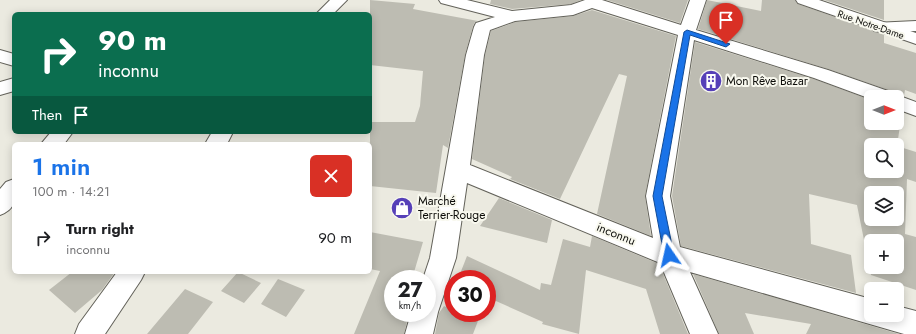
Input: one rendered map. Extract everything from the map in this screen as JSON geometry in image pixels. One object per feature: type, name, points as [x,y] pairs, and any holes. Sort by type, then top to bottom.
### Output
[{"type":"street","points":[[326,12],[339,0]]},
{"type":"street","points":[[447,0],[512,16]]},
{"type":"street","points":[[698,0],[687,32],[658,196],[669,255],[704,334]]},
{"type":"street","name":"Rue Notre-Dame","points":[[804,0],[880,27],[913,30]]},
{"type":"street","points":[[436,279],[443,258],[475,55],[482,27],[512,16],[573,10],[593,2],[821,74],[865,90]]},
{"type":"street","points":[[0,56],[12,59]]},
{"type":"street","points":[[0,89],[12,85]]},
{"type":"street","points":[[904,105],[916,109]]},
{"type":"street","points":[[54,142],[61,134]]},
{"type":"street","name":"inconnu","points":[[458,170],[669,255],[864,310]]},
{"type":"street","points":[[0,205],[12,190]]},
{"type":"street","points":[[89,334],[131,274]]},
{"type":"street","points":[[904,321],[916,324]]},
{"type":"street","points":[[419,334],[422,322]]},
{"type":"building","points":[[370,0],[415,4],[413,9],[478,21],[475,22],[473,26],[465,55],[448,148],[443,145],[436,193],[372,186],[372,142],[370,142],[370,134],[372,134],[372,122],[415,122],[420,106],[423,71],[372,65],[372,12],[370,12]]},
{"type":"building","points":[[491,0],[581,0],[571,4],[512,9],[490,4]]},
{"type":"building","points":[[607,0],[688,0],[680,23]]},
{"type":"building","points":[[707,0],[761,11],[762,0],[795,0],[798,4],[874,32],[884,34],[884,43],[916,53],[916,94],[905,90],[904,96],[904,90],[888,90],[828,69],[698,29]]},
{"type":"building","points":[[824,0],[884,0],[884,20]]},
{"type":"building","points":[[592,10],[676,36],[645,196],[651,236],[597,214],[627,76],[619,74],[560,199],[510,179],[512,177],[472,159],[485,55],[491,31],[515,22],[573,16]]},
{"type":"building","points":[[695,42],[814,79],[864,97],[864,130],[899,130],[898,138],[864,138],[864,178],[904,178],[904,148],[916,152],[916,182],[907,179],[905,234],[916,237],[916,290],[904,286],[904,282],[892,282],[871,275],[904,274],[904,234],[864,234],[864,240],[857,205],[809,194],[811,244],[851,255],[856,293],[681,246],[672,196]]},
{"type":"building","points":[[499,198],[552,220],[547,243],[480,226]]},
{"type":"building","points":[[372,232],[423,242],[415,270],[384,270],[384,322],[407,322],[404,334],[354,334],[380,271],[372,269]]},
{"type":"building","points":[[592,236],[659,264],[688,334],[660,334],[646,289],[586,270],[579,334],[542,324],[543,322],[496,301],[496,270],[462,270],[467,256],[540,290],[541,283],[551,285],[563,239],[590,247]]},
{"type":"building","points":[[69,274],[114,274],[102,290],[75,313],[49,290]]},
{"type":"building","points":[[236,274],[242,274],[261,283],[244,303],[221,291]]},
{"type":"building","points":[[693,274],[899,334],[806,334],[811,324],[745,313],[754,334],[719,334]]},
{"type":"building","points":[[278,279],[305,290],[286,317],[261,304]]},
{"type":"building","points":[[185,289],[213,302],[188,334],[147,334]]},
{"type":"building","points":[[444,306],[444,322],[478,322],[473,334],[435,334],[439,313]]},
{"type":"place","name":"Mon Rêve Bazar","points":[[711,81]]},
{"type":"place","name":"Marché Terrier-Rouge","points":[[402,208]]},
{"type":"route","points":[[669,255],[658,196],[687,32],[726,44]]}]
